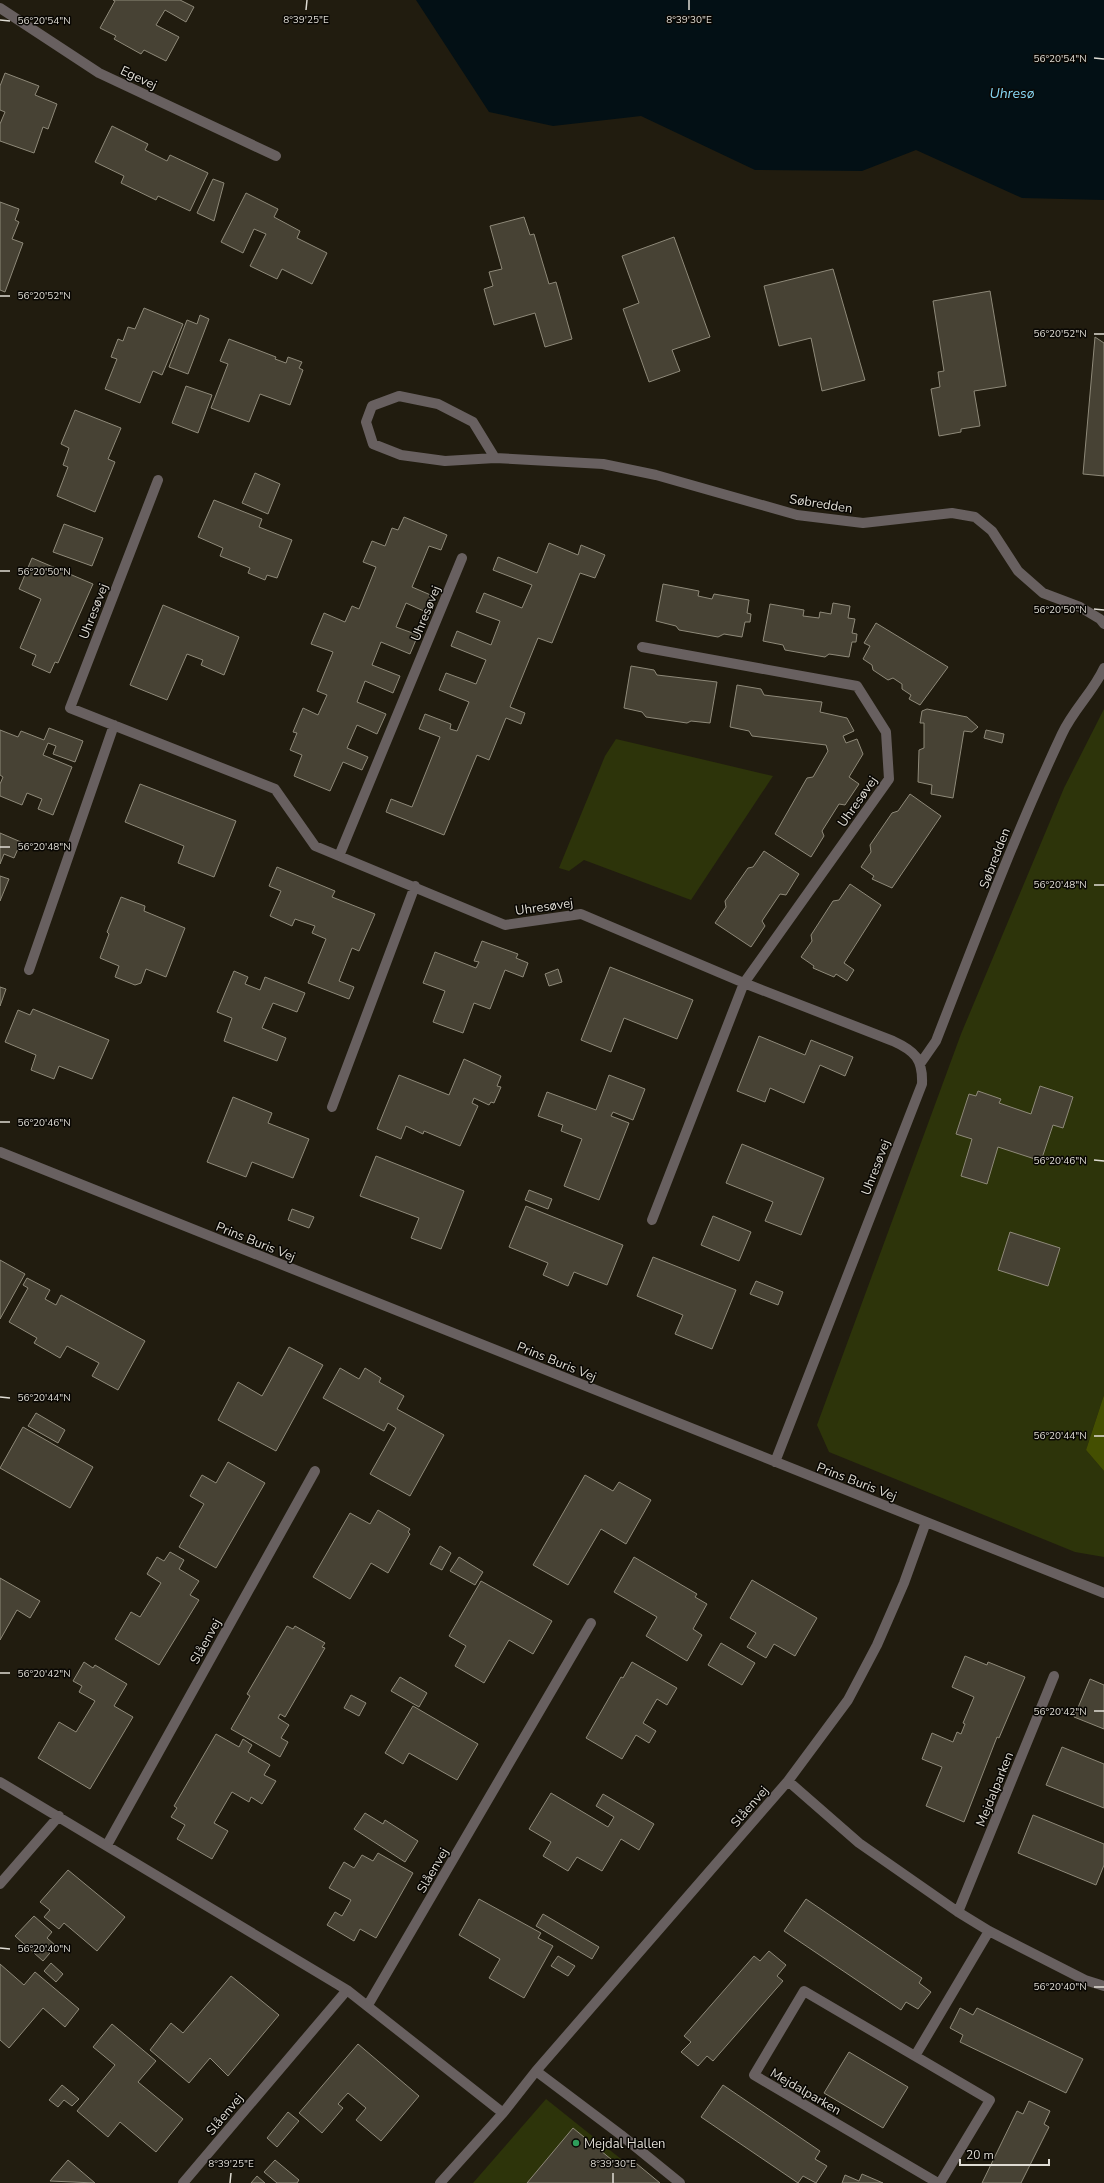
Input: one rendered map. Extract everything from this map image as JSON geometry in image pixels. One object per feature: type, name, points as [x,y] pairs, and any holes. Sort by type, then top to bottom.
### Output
[{"type":"street","name":"Egevej","points":[[0,8],[99,73],[276,156]]},
{"type":"street","name":"Søbredden","points":[[495,458],[473,422],[438,404],[399,396],[372,406],[366,422],[373,444],[401,455],[445,461],[495,458],[603,464],[656,475],[797,515],[867,523],[952,513],[975,517],[992,532],[1018,571],[1043,593],[1080,607],[1100,619],[1104,624]]},
{"type":"street","name":"Uhresøvej","points":[[158,480],[70,708],[275,789],[315,846],[415,886],[505,925],[581,914],[744,983],[904,1046],[910,1049],[920,1064],[922,1084],[775,1462]]},
{"type":"street","name":"Uhresøvej","points":[[339,856],[462,558]]},
{"type":"street","name":"Uhresøvej","points":[[642,647],[857,686],[886,732],[889,779],[744,983],[652,1220]]},
{"type":"street","name":"Søbredden","points":[[920,1064],[936,1041],[1029,804],[1066,724],[1098,680],[1104,668]]},
{"type":"street","points":[[29,970],[114,725]]},
{"type":"street","points":[[332,1107],[415,886]]},
{"type":"street","name":"Prins Buris Vej","points":[[0,1152],[1104,1593]]},
{"type":"street","name":"Slåenvej","points":[[107,1845],[315,1471]]},
{"type":"street","name":"Slåenvej","points":[[440,2183],[503,2113],[536,2071],[788,1781],[848,1700],[877,1645],[904,1583],[926,1522]]},
{"type":"street","name":"Slåenvej","points":[[368,2005],[591,1623]]},
{"type":"street","name":"Mejdalparken","points":[[958,1912],[1054,1676]]},
{"type":"street","points":[[788,1781],[859,1843],[958,1912],[989,1931],[1085,1980],[1104,1986]]},
{"type":"street","points":[[0,1782],[347,1990],[368,2005],[503,2113]]},
{"type":"street","points":[[0,1884],[59,1816]]},
{"type":"street","points":[[915,2056],[989,1931]]},
{"type":"street","name":"Slåenvej","points":[[183,2183],[347,1990]]},
{"type":"street","name":"Mejdalparken","points":[[804,1991],[915,2056],[990,2100],[939,2183],[754,2075],[804,1991]]},
{"type":"street","points":[[536,2071],[621,2135],[680,2183]]},
{"type":"green space","points":[[1104,709],[1104,1395],[1086,1450],[1104,1471],[1104,1557],[1075,1552],[829,1452],[817,1425],[961,1034],[1064,788]]},
{"type":"green space","points":[[616,739],[773,776],[691,900],[584,860],[569,871],[559,868],[605,756]]},
{"type":"green space","points":[[1104,1395],[1104,1471],[1086,1450]]},
{"type":"green space","points":[[546,2099],[651,2183],[473,2183]]},
{"type":"water","name":"Uhresø","points":[[416,0],[1104,0],[1104,200],[1022,198],[916,150],[862,171],[755,170],[641,116],[553,126],[489,112]]},
{"type":"building","points":[[113,0],[180,0],[194,7],[186,22],[165,10],[156,25],[179,37],[166,61],[144,50],[141,54],[114,39],[116,36],[100,28],[115,1]]},
{"type":"building","points":[[5,73],[39,86],[35,95],[57,104],[48,129],[43,127],[34,153],[0,141],[0,124],[5,112],[0,110],[0,86]]},
{"type":"building","points":[[112,126],[148,144],[145,150],[167,161],[170,155],[208,173],[190,211],[158,196],[156,200],[121,183],[124,176],[95,162]]},
{"type":"building","points":[[213,179],[224,183],[214,221],[197,213]]},
{"type":"building","points":[[246,193],[278,209],[274,217],[300,231],[297,238],[327,253],[312,284],[282,269],[277,279],[250,266],[266,234],[254,229],[243,253],[221,242]]},
{"type":"building","points":[[0,202],[19,209],[15,220],[19,222],[12,239],[23,243],[5,292],[0,290]]},
{"type":"building","points":[[524,217],[530,235],[534,234],[549,284],[556,282],[572,339],[545,347],[535,313],[494,325],[484,289],[493,286],[489,272],[502,269],[490,226]]},
{"type":"building","points":[[674,237],[710,337],[672,350],[680,371],[649,382],[623,309],[639,303],[622,256]]},
{"type":"building","points":[[833,269],[865,380],[822,391],[811,338],[779,346],[764,286]]},
{"type":"building","points":[[990,291],[1006,386],[974,391],[980,426],[961,429],[961,432],[939,436],[931,389],[940,387],[938,372],[944,371],[933,301]]},
{"type":"building","points":[[144,308],[183,324],[162,375],[153,371],[140,403],[105,389],[117,359],[111,357],[118,339],[123,341],[128,327],[135,329]]},
{"type":"building","points":[[200,315],[209,319],[188,374],[169,367],[187,320],[197,324]]},
{"type":"building","points":[[1095,337],[1104,343],[1104,476],[1083,474]]},
{"type":"building","points":[[229,339],[276,357],[275,359],[286,363],[288,357],[302,362],[299,368],[303,370],[290,405],[260,394],[249,422],[211,408],[228,364],[220,361]]},
{"type":"building","points":[[186,386],[212,395],[198,433],[172,423]]},
{"type":"building","points":[[75,410],[121,428],[108,459],[115,462],[95,512],[57,496],[68,467],[63,465],[69,448],[61,444]]},
{"type":"building","points":[[255,473],[280,484],[268,514],[242,503]]},
{"type":"building","points":[[214,500],[262,519],[259,527],[292,540],[277,578],[267,575],[265,580],[248,573],[250,568],[220,556],[223,548],[198,537]]},
{"type":"building","points":[[404,517],[447,535],[441,550],[429,546],[412,587],[433,596],[426,612],[406,603],[396,627],[418,635],[410,654],[381,642],[372,665],[400,676],[393,693],[365,681],[357,702],[386,714],[377,734],[357,725],[347,748],[368,757],[362,770],[343,762],[330,791],[294,776],[302,755],[290,750],[297,733],[293,732],[303,708],[318,715],[327,695],[317,691],[333,652],[311,644],[324,613],[345,622],[352,606],[359,609],[376,567],[363,562],[372,541],[385,546],[392,528],[398,530]]},
{"type":"building","points":[[64,524],[103,538],[92,566],[53,552]]},
{"type":"building","points":[[549,543],[578,555],[581,545],[605,555],[595,578],[580,573],[552,643],[538,638],[510,707],[525,713],[521,724],[506,718],[489,760],[477,755],[444,835],[386,812],[391,799],[412,807],[440,737],[419,729],[425,714],[451,724],[450,729],[457,731],[469,702],[439,690],[446,673],[476,684],[486,660],[451,646],[457,631],[491,645],[500,621],[476,612],[484,593],[522,608],[532,585],[493,570],[498,557],[537,573]]},
{"type":"building","points":[[32,558],[93,584],[58,663],[55,662],[50,673],[32,665],[36,655],[20,648],[41,599],[19,589]]},
{"type":"building","points":[[663,584],[699,591],[698,596],[712,599],[714,594],[749,600],[747,613],[751,614],[750,622],[745,622],[742,637],[724,634],[718,637],[679,630],[676,626],[656,621]]},
{"type":"building","points":[[833,603],[850,606],[848,618],[855,619],[852,633],[857,634],[856,642],[852,642],[849,657],[829,654],[825,657],[785,650],[783,645],[763,641],[770,604],[804,610],[803,616],[819,618],[820,612],[831,614]]},
{"type":"building","points":[[163,605],[239,637],[224,675],[201,665],[203,660],[187,654],[167,700],[130,685]]},
{"type":"building","points":[[876,623],[948,667],[920,705],[909,699],[911,695],[902,689],[902,684],[893,678],[888,680],[873,670],[872,665],[863,659],[870,646],[864,643]]},
{"type":"building","points":[[631,666],[654,670],[657,675],[717,682],[710,723],[691,721],[687,723],[646,717],[642,712],[624,708]]},
{"type":"building","points":[[737,685],[761,689],[764,695],[822,702],[820,712],[847,718],[854,731],[843,736],[846,743],[857,739],[863,754],[849,777],[859,784],[845,805],[839,804],[822,831],[824,836],[811,857],[775,834],[807,778],[813,777],[828,751],[826,745],[752,736],[749,731],[730,727]]},
{"type":"building","points":[[927,709],[967,717],[978,727],[972,732],[964,731],[953,798],[931,794],[932,785],[918,782],[919,750],[924,748],[924,723],[920,723],[922,711]]},
{"type":"building","points":[[49,728],[83,741],[75,762],[53,754],[56,746],[48,743],[43,755],[72,767],[53,815],[38,809],[42,799],[27,793],[22,805],[0,796],[0,784],[3,777],[0,775],[0,730],[18,737],[21,731],[44,740]]},
{"type":"building","points":[[986,730],[1004,734],[1002,743],[984,738]]},
{"type":"building","points":[[140,784],[236,821],[214,877],[178,863],[184,846],[125,822]]},
{"type":"building","points":[[910,794],[941,816],[892,888],[872,879],[874,876],[861,867],[871,852],[870,845],[892,813],[898,811]]},
{"type":"building","points":[[0,833],[21,842],[14,858],[4,854],[0,864]]},
{"type":"building","points":[[764,851],[799,874],[786,895],[780,894],[762,921],[765,926],[751,947],[715,923],[726,907],[725,901],[748,868],[753,867]]},
{"type":"building","points":[[277,867],[335,891],[332,897],[375,914],[359,951],[352,948],[339,981],[354,987],[349,999],[308,983],[326,939],[312,933],[315,926],[295,919],[292,926],[270,916],[281,891],[269,886]]},
{"type":"building","points":[[0,876],[9,879],[0,901]]},
{"type":"building","points":[[850,884],[881,905],[844,963],[854,970],[847,981],[836,974],[834,977],[813,968],[814,966],[801,957],[812,941],[811,935],[833,901],[839,900]]},
{"type":"building","points":[[121,897],[145,906],[144,911],[185,928],[166,977],[146,969],[141,983],[135,985],[115,977],[119,966],[100,958],[109,934],[107,932]]},
{"type":"building","points":[[482,941],[518,954],[516,958],[528,963],[523,977],[505,970],[490,1009],[474,1003],[463,1033],[433,1022],[445,991],[423,983],[435,952],[476,968],[479,962],[474,961]]},
{"type":"building","points":[[610,967],[693,1000],[677,1039],[624,1018],[611,1052],[581,1040]]},
{"type":"building","points":[[558,969],[562,982],[549,986],[545,974]]},
{"type":"building","points":[[234,971],[248,977],[245,984],[260,990],[265,977],[305,993],[297,1012],[273,1003],[262,1028],[286,1038],[277,1061],[224,1041],[232,1018],[217,1012]]},
{"type":"building","points":[[0,987],[6,989],[0,1006]]},
{"type":"building","points":[[33,1009],[109,1040],[92,1079],[59,1066],[54,1079],[31,1070],[36,1055],[5,1042],[18,1010],[30,1015]]},
{"type":"building","points":[[759,1036],[805,1055],[811,1040],[853,1057],[845,1076],[820,1065],[804,1103],[770,1088],[765,1102],[737,1091]]},
{"type":"building","points":[[464,1059],[501,1076],[497,1086],[501,1087],[494,1103],[491,1102],[489,1105],[474,1098],[472,1103],[478,1106],[460,1146],[424,1131],[423,1134],[406,1126],[401,1139],[377,1129],[399,1075],[449,1095]]},
{"type":"building","points":[[609,1075],[645,1089],[633,1120],[613,1112],[611,1116],[629,1123],[599,1200],[564,1186],[582,1139],[561,1131],[563,1125],[538,1116],[547,1092],[596,1110]]},
{"type":"building","points":[[1040,1086],[1073,1097],[1063,1128],[1053,1125],[1041,1161],[998,1147],[987,1184],[961,1176],[972,1139],[956,1134],[969,1094],[976,1096],[978,1091],[1001,1099],[999,1103],[1031,1114]]},
{"type":"building","points":[[233,1097],[272,1113],[268,1123],[309,1139],[293,1178],[252,1162],[246,1177],[207,1162]]},
{"type":"building","points":[[742,1144],[824,1178],[801,1235],[765,1221],[773,1202],[726,1183]]},
{"type":"building","points":[[376,1156],[464,1191],[441,1249],[411,1238],[419,1218],[360,1196]]},
{"type":"building","points":[[529,1190],[552,1199],[548,1209],[525,1200]]},
{"type":"building","points":[[526,1206],[623,1245],[607,1285],[574,1272],[568,1286],[543,1275],[548,1263],[509,1247]]},
{"type":"building","points":[[292,1209],[314,1217],[309,1228],[288,1220]]},
{"type":"building","points":[[713,1216],[751,1232],[739,1261],[701,1245]]},
{"type":"building","points":[[1010,1232],[1060,1248],[1048,1286],[998,1270]]},
{"type":"building","points":[[653,1257],[736,1290],[712,1349],[675,1334],[683,1315],[637,1296]]},
{"type":"building","points":[[0,1260],[25,1274],[0,1319]]},
{"type":"building","points":[[27,1278],[50,1290],[45,1299],[56,1305],[61,1295],[145,1341],[118,1390],[92,1376],[99,1363],[67,1346],[60,1358],[34,1343],[37,1338],[9,1322],[28,1288],[23,1285]]},
{"type":"building","points":[[756,1281],[783,1292],[778,1305],[750,1294]]},
{"type":"building","points":[[289,1347],[323,1365],[276,1451],[218,1420],[238,1382],[262,1396]]},
{"type":"building","points":[[340,1368],[359,1379],[365,1368],[381,1378],[379,1382],[404,1396],[397,1409],[444,1435],[410,1496],[370,1474],[396,1428],[388,1423],[384,1431],[323,1398]]},
{"type":"building","points":[[36,1413],[65,1430],[58,1443],[28,1426]]},
{"type":"building","points":[[23,1427],[93,1467],[70,1508],[0,1468]]},
{"type":"building","points":[[228,1462],[265,1483],[216,1568],[179,1547],[204,1504],[190,1496],[202,1475],[216,1483]]},
{"type":"building","points":[[585,1475],[613,1491],[619,1482],[651,1500],[626,1544],[601,1529],[568,1585],[533,1565]]},
{"type":"building","points":[[378,1510],[410,1529],[408,1532],[410,1534],[388,1573],[371,1563],[350,1599],[313,1577],[350,1513],[370,1524]]},
{"type":"building","points":[[440,1546],[451,1553],[442,1570],[430,1564]]},
{"type":"building","points":[[170,1552],[184,1560],[179,1569],[199,1581],[190,1595],[199,1600],[159,1665],[115,1639],[131,1612],[140,1617],[161,1583],[147,1574],[157,1557],[164,1561]]},
{"type":"building","points":[[459,1557],[483,1572],[475,1585],[450,1571]]},
{"type":"building","points":[[634,1557],[697,1594],[695,1597],[707,1604],[693,1629],[702,1635],[687,1661],[646,1636],[657,1617],[614,1592]]},
{"type":"building","points":[[0,1578],[40,1601],[30,1618],[17,1610],[0,1640]]},
{"type":"building","points":[[752,1580],[817,1618],[795,1656],[774,1644],[766,1658],[747,1647],[756,1633],[730,1618]]},
{"type":"building","points":[[481,1581],[552,1621],[533,1654],[509,1640],[484,1683],[455,1666],[466,1646],[449,1636]]},
{"type":"building","points":[[287,1626],[293,1629],[295,1626],[325,1643],[322,1647],[325,1648],[285,1717],[280,1714],[278,1718],[289,1725],[281,1738],[288,1742],[280,1757],[231,1729],[250,1696],[247,1694]]},
{"type":"building","points":[[721,1643],[755,1663],[742,1685],[708,1665]]},
{"type":"building","points":[[965,1656],[987,1665],[988,1662],[1025,1677],[999,1738],[997,1737],[964,1822],[926,1806],[942,1767],[922,1759],[932,1733],[953,1742],[957,1732],[961,1734],[965,1724],[963,1723],[974,1697],[952,1687]]},
{"type":"building","points":[[84,1662],[93,1668],[95,1665],[127,1684],[114,1706],[133,1717],[90,1789],[38,1758],[59,1722],[76,1732],[95,1701],[79,1692],[82,1686],[73,1681]]},
{"type":"building","points":[[632,1662],[677,1688],[667,1705],[657,1699],[643,1723],[656,1731],[649,1743],[636,1735],[622,1759],[586,1738],[621,1677],[623,1678]]},
{"type":"building","points":[[400,1677],[427,1693],[419,1707],[391,1691]]},
{"type":"building","points":[[1090,1679],[1104,1685],[1104,1729],[1074,1717]]},
{"type":"building","points":[[351,1695],[366,1703],[359,1716],[344,1708]]},
{"type":"building","points":[[413,1706],[478,1744],[457,1780],[409,1753],[403,1764],[385,1753]]},
{"type":"building","points":[[216,1734],[239,1747],[243,1739],[252,1745],[248,1752],[270,1765],[264,1775],[276,1781],[262,1804],[251,1797],[249,1802],[232,1792],[214,1823],[228,1831],[212,1859],[177,1839],[185,1825],[171,1817],[177,1808],[174,1806]]},
{"type":"building","points":[[1062,1747],[1104,1764],[1104,1808],[1046,1785]]},
{"type":"building","points":[[551,1793],[608,1827],[614,1817],[596,1806],[603,1794],[654,1824],[639,1850],[621,1839],[602,1871],[577,1857],[568,1871],[543,1856],[551,1842],[529,1829]]},
{"type":"building","points":[[365,1813],[383,1824],[385,1820],[418,1841],[405,1862],[354,1829]]},
{"type":"building","points":[[1033,1815],[1104,1844],[1104,1865],[1096,1885],[1018,1853]]},
{"type":"building","points":[[378,1853],[413,1873],[376,1938],[360,1929],[354,1941],[327,1925],[335,1912],[342,1916],[351,1900],[329,1888],[344,1862],[354,1868],[362,1855],[373,1861]]},
{"type":"building","points":[[68,1870],[125,1917],[97,1951],[64,1923],[59,1929],[44,1917],[50,1910],[40,1902]]},
{"type":"building","points":[[479,1899],[541,1933],[538,1938],[553,1946],[524,1998],[489,1978],[500,1959],[459,1935]]},
{"type":"building","points":[[806,1899],[922,1978],[919,1983],[931,1992],[918,2009],[906,2002],[901,2010],[784,1931]]},
{"type":"building","points":[[543,1914],[599,1947],[592,1959],[536,1926]]},
{"type":"building","points":[[34,1916],[52,1932],[47,1938],[56,1946],[43,1961],[15,1936]]},
{"type":"building","points":[[769,1951],[786,1965],[777,1976],[783,1981],[713,2061],[707,2056],[698,2066],[681,2052],[691,2042],[684,2036],[754,1956],[760,1961]]},
{"type":"building","points":[[558,1956],[575,1966],[568,1976],[551,1966]]},
{"type":"building","points":[[51,1963],[63,1974],[56,1982],[44,1971]]},
{"type":"building","points":[[0,1964],[24,1985],[35,1972],[79,2009],[65,2027],[43,2008],[9,2048],[0,2040]]},
{"type":"building","points":[[231,1976],[279,2015],[228,2076],[210,2058],[189,2083],[150,2050],[171,2023],[183,2033]]},
{"type":"building","points":[[960,2008],[973,2015],[977,2008],[1083,2059],[1066,2093],[960,2042],[963,2035],[950,2028]]},
{"type":"building","points":[[112,2024],[156,2061],[138,2082],[183,2119],[156,2152],[120,2122],[108,2137],[77,2111],[115,2065],[93,2047]]},
{"type":"building","points":[[358,2044],[419,2096],[381,2141],[356,2120],[366,2108],[348,2093],[338,2104],[343,2108],[322,2133],[299,2113]]},
{"type":"building","points":[[849,2052],[908,2087],[883,2128],[824,2093]]},
{"type":"building","points":[[62,2085],[79,2099],[72,2106],[64,2100],[58,2107],[49,2100]]},
{"type":"building","points":[[723,2085],[820,2151],[815,2159],[827,2166],[816,2183],[803,2176],[798,2183],[701,2117]]},
{"type":"building","points":[[1029,2101],[1050,2111],[1044,2124],[1049,2127],[1021,2183],[982,2183],[1017,2111],[1023,2114]]},
{"type":"building","points":[[288,2112],[299,2121],[277,2147],[267,2138]]},
{"type":"building","name":"Mejdal Hallen","points":[[573,2128],[623,2169],[631,2159],[660,2183],[527,2183]]},
{"type":"building","points":[[68,2160],[95,2183],[50,2181]]},
{"type":"building","points":[[275,2160],[299,2180],[297,2183],[277,2183],[264,2172]]},
{"type":"building","points":[[862,2174],[883,2183],[842,2183],[845,2175],[859,2181]]},
{"type":"building","points":[[257,2176],[265,2183],[251,2183]]},
{"type":"place","name":"Mejdal Hallen","points":[[576,2143]]}]
